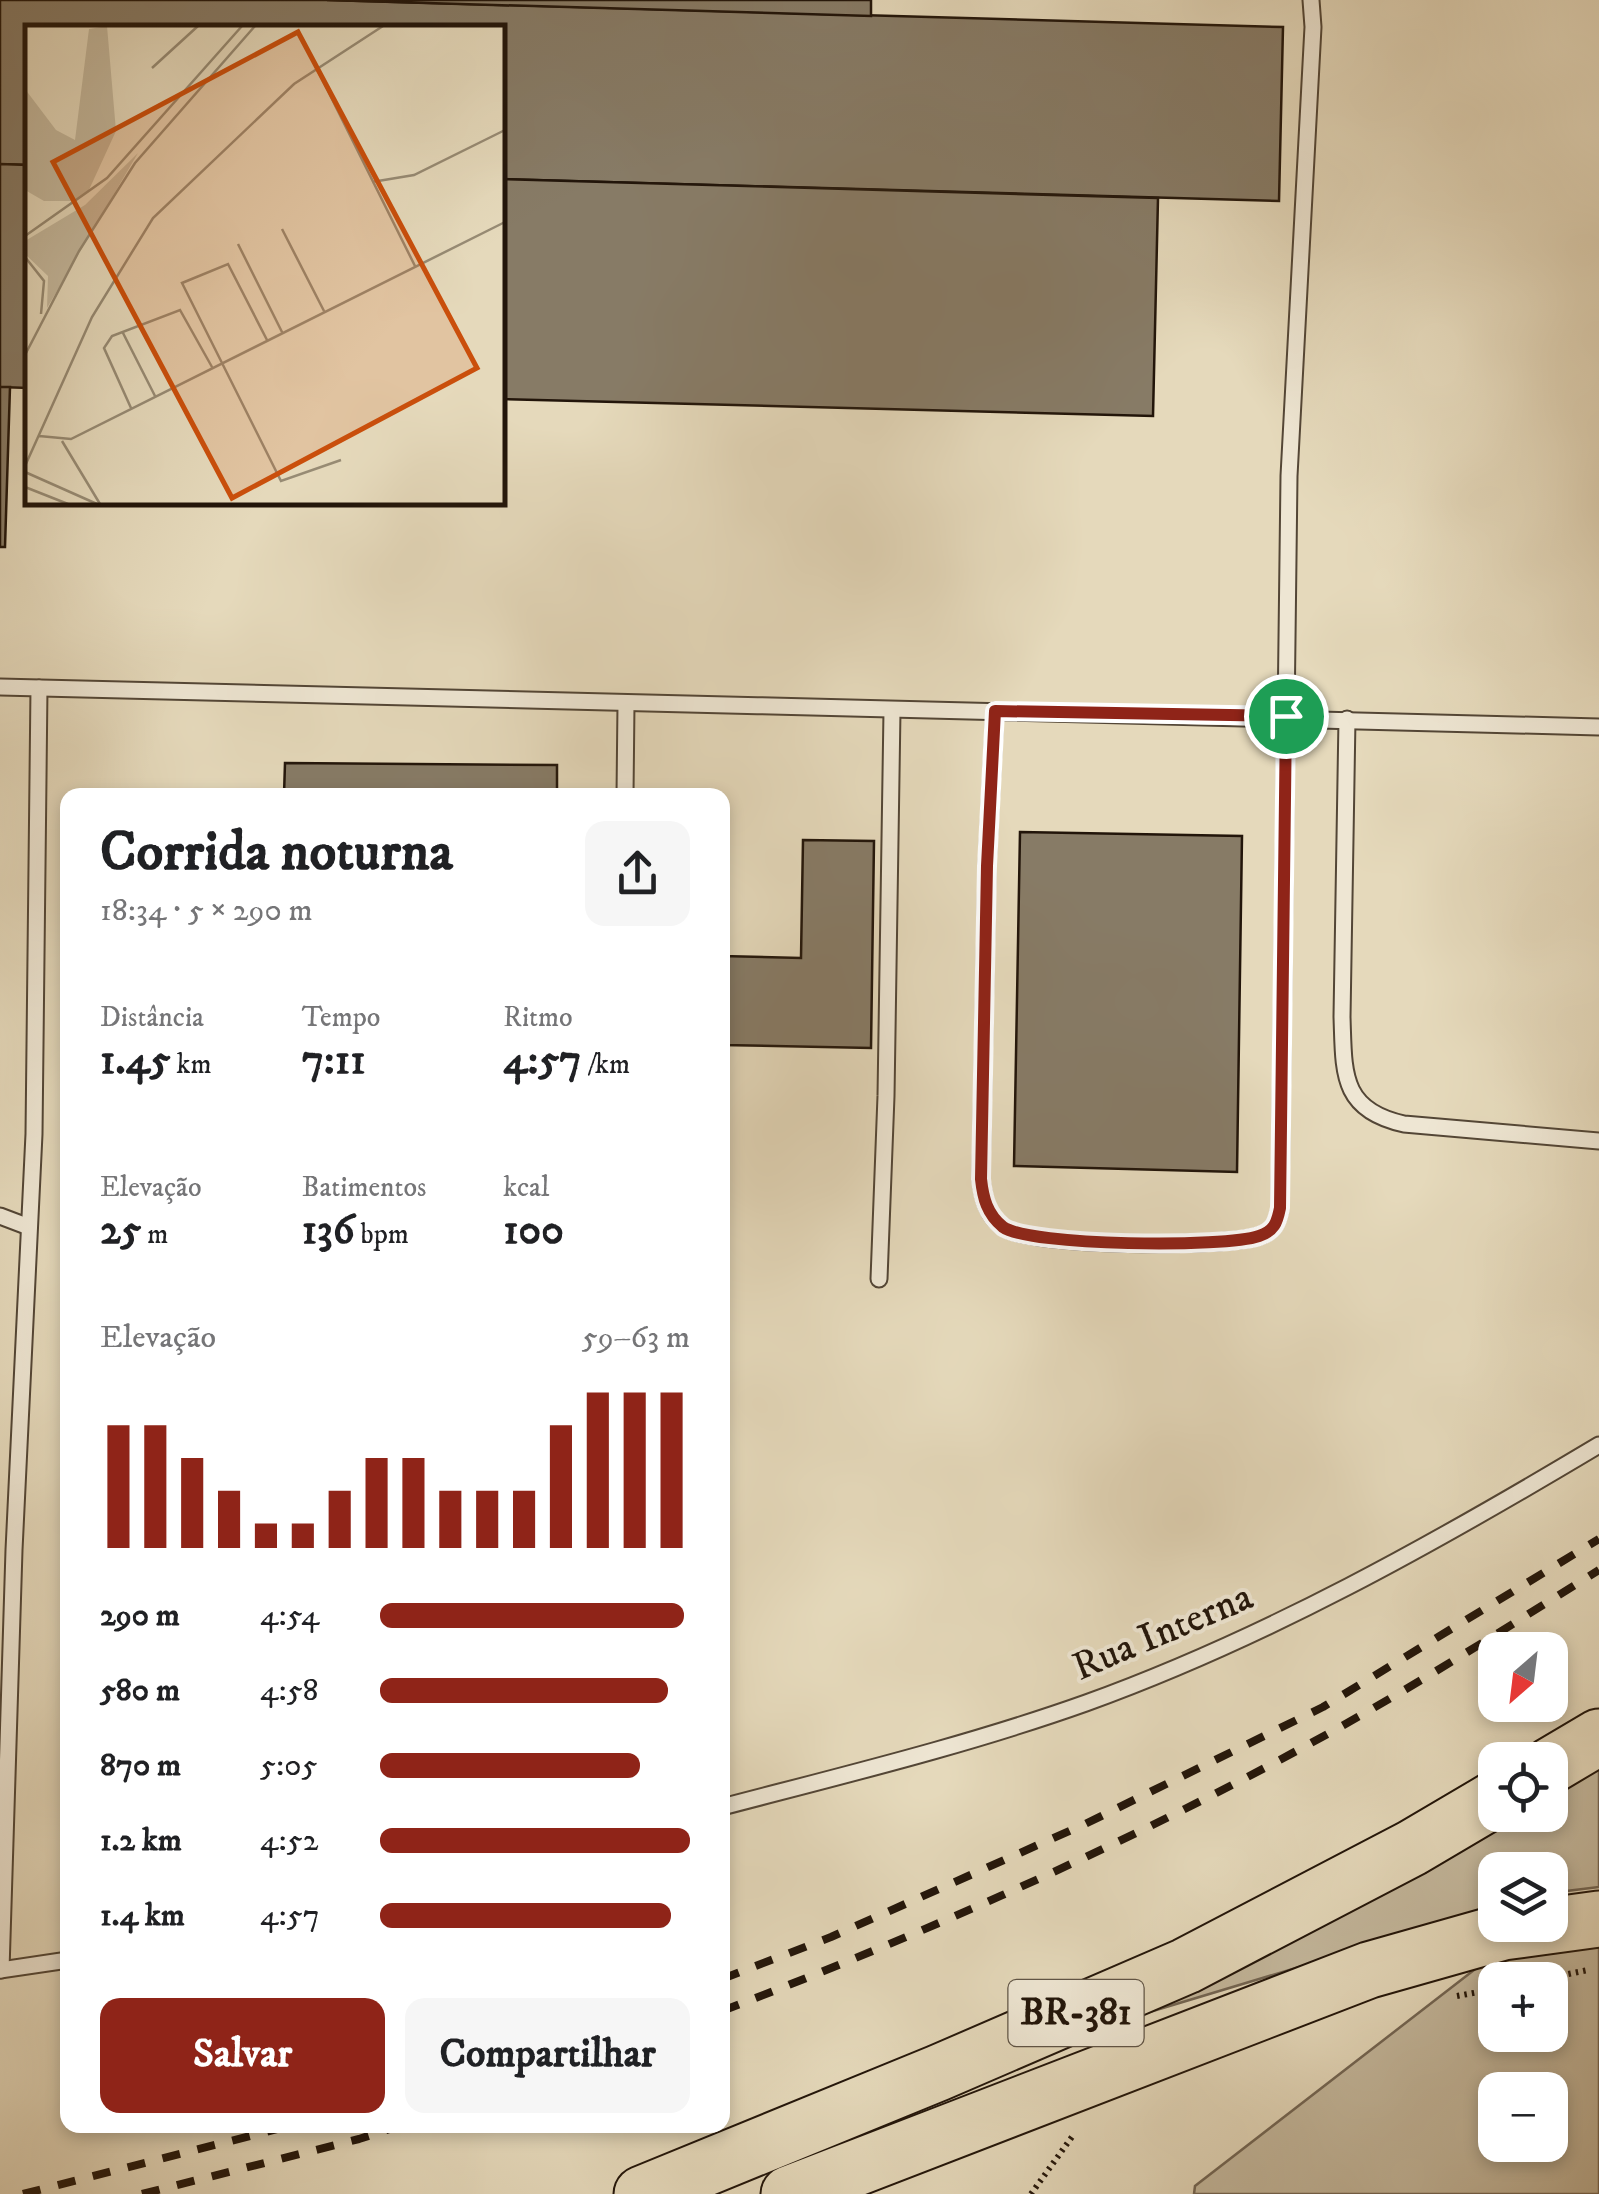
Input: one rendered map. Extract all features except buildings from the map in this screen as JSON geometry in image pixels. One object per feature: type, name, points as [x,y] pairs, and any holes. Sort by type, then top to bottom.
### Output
[{"type":"highway","points":[[1568,1756],[1599,1738]]},
{"type":"highway","name":"BR-381","points":[[642,2194],[1186,1966],[1412,1848],[1478,1809]]},
{"type":"highway","name":"BR-381","points":[[789,2194],[1370,1970],[1503,1932],[1599,1919]]},
{"type":"lane","points":[[995,711],[987,866],[982,1193],[986,1206],[1006,1228],[1023,1236],[1074,1242],[1244,1240],[1272,1230],[1278,1222],[1289,476],[1312,0]]},
{"type":"lane","points":[[0,687],[1286,716],[1599,727]]},
{"type":"lane","points":[[39,688],[34,1134],[0,1970],[60,1961]]},
{"type":"lane","points":[[625,788],[626,704]]},
{"type":"lane","points":[[879,1278],[892,710]]},
{"type":"lane","points":[[1347,719],[1342,1017],[1344,1065],[1355,1100],[1385,1120],[1404,1124],[1599,1141]]},
{"type":"lane","points":[[0,1216],[28,1227]]},
{"type":"lane","name":"Rua Interna","points":[[730,1804],[946,1746],[1088,1702],[1242,1638],[1362,1578],[1491,1511],[1599,1445]]},
{"type":"path","points":[[1568,1974],[1599,1968]]},
{"type":"shaded area","points":[[1599,1754],[1599,1887],[1568,1891],[1568,1852],[1478,1852],[1478,1913],[1143,2014],[1478,1826],[1478,1832],[1568,1832],[1568,1773]]},
{"type":"shaded area","points":[[1505,1946],[1599,1947],[1599,2194],[1194,2194],[1195,2186],[1478,1967],[1478,2052],[1568,2052],[1568,1962],[1484,1962]]},
{"type":"railway","points":[[730,1976],[831,1937],[1085,1824],[1323,1707],[1599,1539]]},
{"type":"railway","points":[[730,2008],[958,1915],[1190,1806],[1373,1708],[1599,1570]]},
{"type":"railway","points":[[23,2194],[262,2133]]},
{"type":"railway","points":[[142,2194],[377,2133]]},
{"type":"route","points":[[995,711],[1286,716],[1278,1222],[1259,1236],[1219,1242],[1074,1242],[1023,1236],[1006,1228],[986,1206],[981,1179],[987,866],[995,711]]}]
